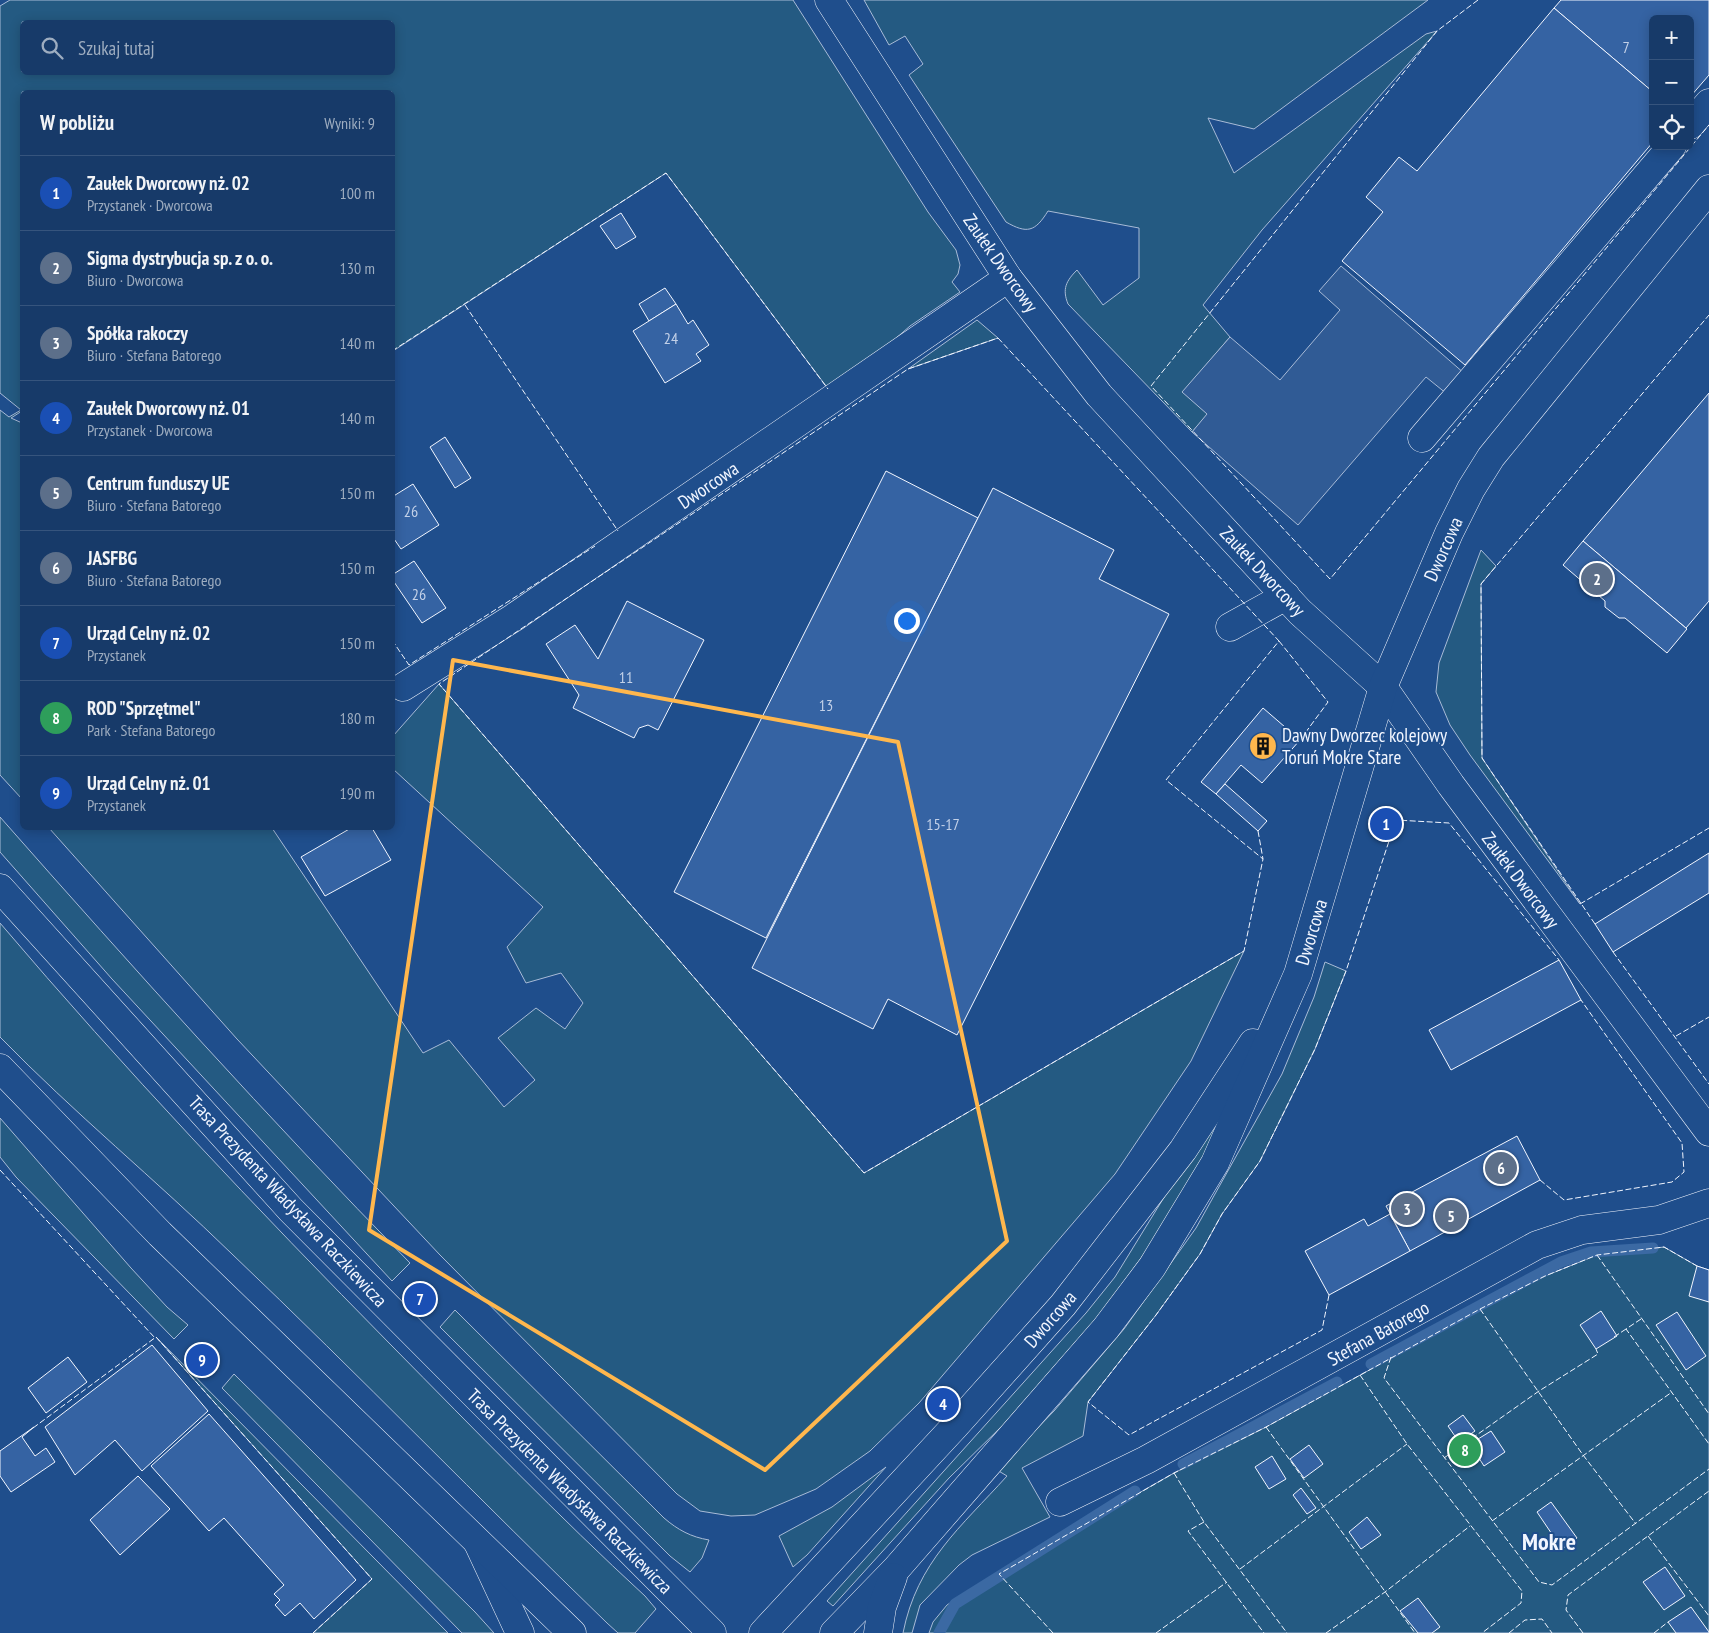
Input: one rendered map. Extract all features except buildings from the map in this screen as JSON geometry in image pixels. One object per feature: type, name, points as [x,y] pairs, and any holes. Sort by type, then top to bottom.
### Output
[{"type":"street","name":"Zaułek Dworcowy","points":[[829,0],[1008,278],[1099,395],[1300,612],[1383,687],[1451,786],[1709,1132]]},
{"type":"street","points":[[1694,120],[1709,103]]},
{"type":"street","points":[[1422,438],[1669,150]]},
{"type":"street","name":"Dworcowa","points":[[834,1633],[897,1568],[1106,1328],[1152,1267],[1215,1164],[1298,974],[1383,687],[1449,533],[1471,489],[1491,457],[1709,189]]},
{"type":"street","name":"Dworcowa","points":[[403,687],[513,618],[1008,278]]},
{"type":"street","points":[[1230,627],[1286,596]]},
{"type":"street","name":"Trasa Prezydenta Władysława Raczkiewicza","points":[[0,888],[291,1210],[712,1633]]},
{"type":"street","name":"Dworcowa","points":[[763,1633],[935,1448],[1063,1306],[1184,1150],[1298,974]]},
{"type":"street","points":[[0,1068],[160,1234],[572,1633]]},
{"type":"street","name":"Stefana Batorego","points":[[1060,1502],[1146,1460],[1537,1244],[1582,1230],[1659,1220],[1709,1203]]},
{"type":"street","points":[[476,1540],[520,1633]]},
{"type":"street","points":[[878,1633],[882,1607],[897,1568]]},
{"type":"highlighted area","points":[[453,660],[898,742],[1007,1241],[765,1470],[369,1230]]},
{"type":"shaded area","points":[[10,0],[793,0],[928,212],[956,250],[960,265],[958,274],[952,282],[960,292],[910,326],[832,394],[666,173],[395,350],[395,90],[20,90],[20,409],[0,393],[0,6]]},
{"type":"shaded area","points":[[864,0],[1428,0],[1254,129],[1208,118],[1234,173],[1426,34],[1437,31],[1262,230],[1203,305],[1230,337],[1183,392],[1208,414],[1192,432],[1068,304],[1066,299],[1066,286],[1077,270],[1103,305],[1139,278],[1139,228],[1048,211],[1035,227],[1030,229],[1013,226],[1006,222],[909,75],[923,64],[905,36],[889,45]]},
{"type":"shaded area","points":[[1341,266],[1465,374],[1447,394],[1426,377],[1298,525],[1192,432],[1207,414],[1182,392],[1230,337],[1280,380],[1340,310],[1319,291]]},
{"type":"shaded area","points":[[977,320],[998,338],[908,369]]},
{"type":"shaded area","points":[[0,410],[9,417],[20,411],[11,418],[20,422],[20,797],[0,775]]},
{"type":"shaded area","points":[[1481,550],[1496,566],[1481,584],[1482,758],[1580,904],[1470,755],[1450,725],[1436,692],[1439,663]]},
{"type":"shaded area","points":[[439,684],[864,1173],[1244,951],[1191,1061],[1115,1174],[919,1403],[870,1451],[816,1489],[755,1515],[731,1516],[700,1511],[677,1494],[440,1255],[237,1039],[51,830],[273,830],[423,1053],[449,1040],[504,1107],[535,1080],[498,1038],[536,1008],[565,1029],[583,1003],[561,973],[526,983],[507,947],[543,907],[395,771],[395,734]]},
{"type":"shaded area","points":[[0,817],[202,1043],[410,1263],[392,1281],[112,979],[0,852]]},
{"type":"shaded area","points":[[0,923],[143,1085],[291,1243],[580,1535],[645,1596],[656,1609],[635,1633],[618,1633],[607,1623],[279,1300],[203,1227],[57,1093],[0,1037]]},
{"type":"shaded area","points":[[1325,962],[1346,971],[1315,1049],[1260,1161],[1222,1214],[1200,1254],[1156,1315],[1088,1402],[1083,1436],[1022,1468],[1050,1517],[972,1555],[959,1565],[920,1605],[912,1633],[903,1633],[910,1608],[930,1566],[958,1529],[1007,1476],[997,1470],[1054,1411],[1124,1329],[1196,1228],[1282,1074],[1314,997]]},
{"type":"shaded area","points":[[1248,1079],[1155,1239],[1100,1314],[1003,1425],[949,1478],[833,1606],[827,1601],[1086,1313],[1115,1277],[1179,1173]]},
{"type":"shaded area","points":[[0,1118],[131,1268],[167,1307],[188,1325],[174,1339],[16,1177],[0,1157]]},
{"type":"shaded area","points":[[1664,1247],[1697,1266],[1709,1270],[1709,1633],[929,1633],[933,1622],[947,1605],[979,1584],[1174,1473],[1266,1427],[1480,1309],[1545,1276],[1597,1255]]},
{"type":"shaded area","points":[[455,1310],[664,1518],[685,1532],[709,1540],[702,1558],[690,1572],[670,1556],[440,1327]]},
{"type":"shaded area","points":[[156,1337],[448,1633],[313,1633],[372,1579]]},
{"type":"shaded area","points":[[234,1374],[494,1633],[462,1633],[222,1388]]},
{"type":"shaded area","points":[[886,1467],[807,1555],[793,1567],[779,1536],[832,1507]]},
{"type":"waterway","points":[[1371,1364],[1561,1262],[1591,1252],[1653,1248]]},
{"type":"waterway","points":[[1183,1464],[1337,1382]]},
{"type":"waterway","points":[[939,1633],[955,1604],[1135,1491]]},
{"type":"fence","points":[[1478,0],[1437,31],[1151,386],[1330,579],[1709,125]]},
{"type":"fence","points":[[395,349],[666,173],[828,389]]},
{"type":"fence","points":[[465,305],[618,531]]},
{"type":"fence","points":[[1595,924],[1482,758],[1481,584],[1709,315]]},
{"type":"fence","points":[[998,338],[1279,641],[1166,780],[1263,859],[1244,951],[864,1173],[439,684],[908,369],[998,338]]},
{"type":"fence","points":[[395,644],[409,665],[595,546]]},
{"type":"fence","points":[[1279,641],[1328,702],[1300,740]]},
{"type":"fence","points":[[1329,1295],[1322,1330],[1129,1435],[1088,1402],[1156,1315],[1200,1254],[1222,1214],[1260,1161],[1315,1049],[1346,971],[1396,820],[1449,823],[1559,960]]},
{"type":"fence","points":[[1580,904],[1709,828]]},
{"type":"fence","points":[[1258,831],[1263,859]]},
{"type":"fence","points":[[1613,952],[1709,1084]]},
{"type":"fence","points":[[1540,1180],[1564,1200],[1672,1182],[1684,1172],[1682,1143],[1581,1000]]},
{"type":"fence","points":[[1676,1036],[1709,1017]]},
{"type":"fence","points":[[0,1170],[155,1338]]},
{"type":"fence","points":[[1053,1633],[999,1574],[1174,1473],[1266,1427],[1480,1309],[1545,1276],[1597,1255],[1664,1247],[1697,1266]]},
{"type":"fence","points":[[1597,1255],[1709,1414]]},
{"type":"fence","points":[[1480,1309],[1583,1455],[1636,1524]]},
{"type":"fence","points":[[1641,1319],[1626,1329],[1709,1444]]},
{"type":"fence","points":[[1614,1337],[1626,1329]]},
{"type":"fence","points":[[33,1428],[156,1337],[372,1579],[313,1633]]},
{"type":"fence","points":[[1444,1458],[1539,1391],[1598,1354],[1596,1349]]},
{"type":"fence","points":[[1391,1357],[1384,1378],[1539,1582],[1552,1585],[1709,1469]]},
{"type":"fence","points":[[1360,1375],[1407,1444],[1522,1591],[1521,1603],[1482,1633]]},
{"type":"fence","points":[[1492,1521],[1672,1392]]},
{"type":"fence","points":[[1266,1427],[1415,1633]]},
{"type":"fence","points":[[1240,1569],[1407,1444]]},
{"type":"fence","points":[[1174,1473],[1204,1522],[1287,1633]]},
{"type":"fence","points":[[1583,1633],[1566,1610],[1568,1595],[1709,1491]]},
{"type":"fence","points":[[1204,1522],[1188,1531],[1264,1633]]},
{"type":"fence","points":[[1326,1633],[1385,1592],[1470,1526]]},
{"type":"fence","points":[[1648,1536],[1709,1616]]},
{"type":"fence","points":[[1156,1633],[1227,1582]]},
{"type":"fence","points":[[1509,1633],[1525,1620],[1542,1619],[1552,1633]]},
{"type":"fence","points":[[1654,1633],[1668,1622]]},
{"type":"place","name":"Sigma dystrybucja sp. z o. o.","points":[[1597,579]]},
{"type":"place","name":"Dawny Dworzec kolejowy Toruń Mokre Stare","points":[[1263,746]]},
{"type":"place","name":"Zaułek Dworcowy nż. 02","points":[[1386,824]]},
{"type":"place","name":"JASFBG","points":[[1501,1168]]},
{"type":"place","name":"Spółka rakoczy","points":[[1407,1209]]},
{"type":"place","name":"Centrum funduszy UE","points":[[1451,1216]]},
{"type":"place","name":"Urząd Celny nż. 02","points":[[420,1299]]},
{"type":"place","name":"Urząd Celny nż. 01","points":[[202,1360]]},
{"type":"place","name":"Zaułek Dworcowy nż. 01","points":[[943,1404]]},
{"type":"place","name":"ROD \"Sprzętmel\"","points":[[1465,1450]]},
{"type":"district","name":"Mokre","points":[[1549,1541]]}]
